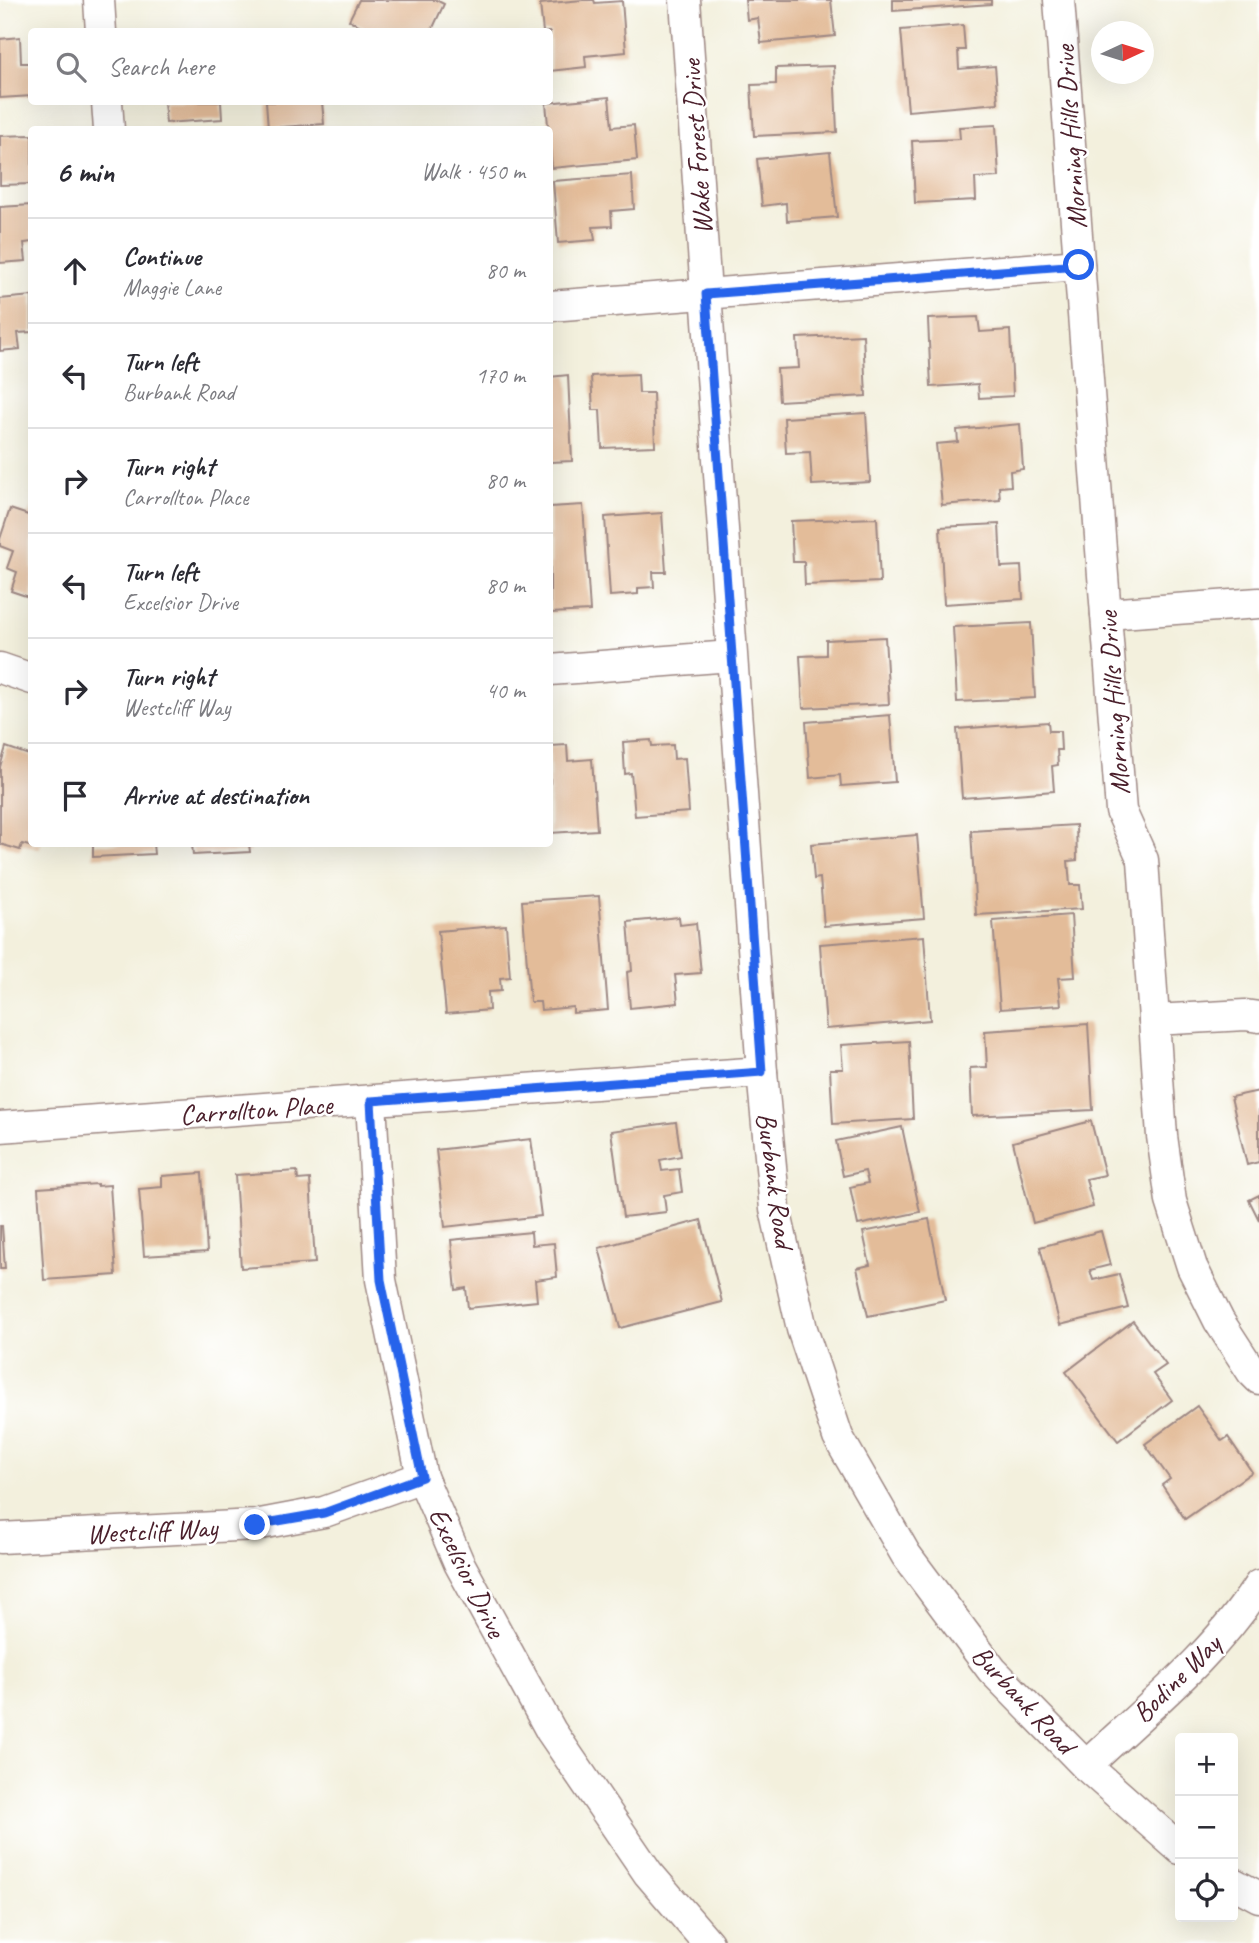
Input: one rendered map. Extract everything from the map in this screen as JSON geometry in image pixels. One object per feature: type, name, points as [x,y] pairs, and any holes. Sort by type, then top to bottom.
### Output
[{"type":"street","points":[[99,0],[101,28]]},
{"type":"street","name":"Wake Forest Drive","points":[[685,0],[706,294]]},
{"type":"street","name":"Morning Hills Drive","points":[[1059,0],[1121,811],[1143,860],[1162,1136],[1171,1201],[1192,1268],[1219,1321],[1259,1379]]},
{"type":"street","points":[[107,105],[109,126]]},
{"type":"street","points":[[553,306],[1079,265]]},
{"type":"street","name":"Burbank Road","points":[[706,294],[762,1072],[775,1209],[802,1329],[838,1437],[906,1555],[992,1670],[1086,1766],[1175,1845]]},
{"type":"street","points":[[1106,614],[1259,603]]},
{"type":"street","points":[[553,670],[731,656]]},
{"type":"street","points":[[0,668],[28,678]]},
{"type":"street","points":[[1154,1020],[1245,1015],[1259,1017]]},
{"type":"street","name":"Carrollton Place","points":[[0,1127],[762,1072]]},
{"type":"street","name":"Excelsior Drive","points":[[371,1101],[381,1280],[422,1477],[459,1563],[551,1731],[648,1873],[708,1943]]},
{"type":"street","name":"Westcliff Way","points":[[0,1538],[255,1525],[324,1513],[422,1477]]},
{"type":"street","name":"Bodine Way","points":[[1086,1766],[1192,1665],[1243,1610],[1259,1585]]},
{"type":"street","points":[[1238,1886],[1259,1897]]},
{"type":"building","points":[[359,0],[436,0],[444,4],[433,28],[364,28],[349,20]]},
{"type":"building","points":[[582,0],[594,0],[595,3],[622,1],[626,52],[585,56],[586,67],[553,71],[553,28],[543,28],[540,4]]},
{"type":"building","points":[[745,0],[831,0],[835,36],[761,43],[758,18],[747,20]]},
{"type":"building","points":[[893,0],[991,0],[991,4],[893,11]]},
{"type":"building","points":[[963,25],[965,50],[958,50],[959,69],[995,66],[998,103],[908,111],[901,30]]},
{"type":"building","points":[[20,37],[21,63],[28,63],[28,96],[0,98],[0,39]]},
{"type":"building","points":[[834,66],[837,132],[754,136],[751,85],[776,84],[776,68]]},
{"type":"building","points":[[609,97],[612,127],[634,125],[637,160],[553,168],[553,126],[548,126],[546,105],[553,105],[553,102]]},
{"type":"building","points":[[164,105],[221,105],[222,119],[166,123]]},
{"type":"building","points":[[266,105],[322,105],[324,124],[268,126]]},
{"type":"building","points":[[996,125],[999,177],[975,178],[976,200],[915,203],[912,141],[960,139],[959,127]]},
{"type":"building","points":[[28,135],[28,184],[0,185],[0,136]]},
{"type":"building","points":[[830,152],[837,217],[787,221],[786,203],[762,206],[757,159]]},
{"type":"building","points":[[632,175],[634,209],[611,211],[612,226],[593,227],[595,240],[558,243],[553,181]]},
{"type":"building","points":[[28,205],[28,242],[24,243],[26,261],[0,263],[0,207]]},
{"type":"building","points":[[28,296],[28,332],[18,333],[20,349],[0,351],[0,299]]},
{"type":"building","points":[[978,317],[980,332],[1010,330],[1013,396],[979,398],[978,384],[931,387],[928,319]]},
{"type":"building","points":[[863,335],[866,396],[779,401],[777,369],[799,368],[797,338]]},
{"type":"building","points":[[638,374],[639,393],[653,393],[655,446],[602,448],[600,410],[593,410],[591,376]]},
{"type":"building","points":[[568,375],[572,461],[553,462],[553,377]]},
{"type":"building","points":[[866,413],[870,482],[812,485],[810,452],[786,453],[784,418]]},
{"type":"building","points":[[1020,424],[1023,469],[1010,471],[1011,486],[999,487],[1000,500],[942,505],[936,444],[958,442],[957,430]]},
{"type":"building","points":[[583,505],[590,611],[553,613],[553,507]]},
{"type":"building","points":[[10,509],[28,515],[28,597],[11,591],[17,572],[7,568],[13,551],[0,546]]},
{"type":"building","points":[[662,513],[666,572],[653,572],[654,587],[638,588],[638,594],[610,596],[605,517]]},
{"type":"building","points":[[877,518],[880,582],[805,585],[804,562],[793,562],[791,521]]},
{"type":"building","points":[[999,524],[1001,567],[1021,566],[1023,599],[944,604],[940,527]]},
{"type":"building","points":[[1031,623],[1035,698],[957,702],[953,627]]},
{"type":"building","points":[[885,637],[889,704],[803,708],[800,656],[826,655],[826,640]]},
{"type":"building","points":[[890,715],[895,782],[841,786],[840,775],[810,778],[806,722]]},
{"type":"building","points":[[1048,722],[1049,731],[1060,731],[1061,750],[1057,750],[1058,765],[1052,766],[1054,791],[962,798],[957,729]]},
{"type":"building","points":[[651,740],[652,746],[673,745],[674,759],[685,758],[689,812],[635,816],[631,773],[625,774],[623,742]]},
{"type":"building","points":[[567,745],[568,761],[592,759],[597,830],[553,833],[553,746]]},
{"type":"building","points":[[6,747],[28,755],[28,846],[22,844],[20,850],[0,844],[0,767]]},
{"type":"building","points":[[1076,825],[1077,860],[1068,861],[1070,885],[1080,885],[1082,909],[976,915],[971,831]]},
{"type":"building","points":[[917,835],[924,918],[824,926],[820,878],[814,879],[811,844]]},
{"type":"building","points":[[93,847],[153,847],[154,854],[93,857]]},
{"type":"building","points":[[192,847],[249,847],[250,852],[193,855]]},
{"type":"building","points":[[599,896],[608,1010],[573,1013],[573,1007],[541,1010],[540,1002],[530,1002],[522,901]]},
{"type":"building","points":[[1071,915],[1075,977],[1058,978],[1061,1005],[1000,1009],[993,921]]},
{"type":"building","points":[[679,917],[680,925],[696,923],[701,973],[675,975],[678,1003],[630,1008],[627,972],[632,971],[628,922]]},
{"type":"building","points":[[506,925],[510,977],[500,978],[501,991],[488,992],[489,1010],[446,1014],[438,931]]},
{"type":"building","points":[[924,936],[930,1020],[826,1029],[820,944]]},
{"type":"building","points":[[1088,1024],[1093,1110],[972,1116],[970,1068],[987,1067],[985,1031]]},
{"type":"building","points":[[909,1041],[913,1119],[833,1124],[830,1069],[843,1069],[841,1045]]},
{"type":"building","points":[[1259,1091],[1259,1162],[1247,1165],[1231,1097]]},
{"type":"building","points":[[1091,1121],[1105,1175],[1086,1179],[1093,1207],[1033,1223],[1013,1142]]},
{"type":"building","points":[[676,1122],[681,1156],[660,1160],[662,1171],[679,1169],[682,1192],[664,1195],[666,1212],[623,1217],[611,1131]]},
{"type":"building","points":[[902,1127],[920,1212],[858,1225],[850,1187],[868,1183],[865,1171],[843,1176],[836,1141]]},
{"type":"building","points":[[531,1139],[541,1216],[445,1227],[436,1150]]},
{"type":"building","points":[[297,1171],[298,1180],[310,1179],[315,1263],[241,1268],[235,1175]]},
{"type":"building","points":[[202,1173],[207,1252],[144,1256],[139,1189],[162,1187],[162,1176]]},
{"type":"building","points":[[110,1185],[116,1275],[44,1280],[38,1188]]},
{"type":"building","points":[[1259,1195],[1259,1220],[1249,1200]]},
{"type":"building","points":[[929,1219],[945,1300],[868,1316],[857,1268],[870,1265],[863,1232]]},
{"type":"building","points":[[701,1220],[722,1302],[620,1328],[599,1248]]},
{"type":"building","points":[[2,1226],[5,1269],[0,1269]]},
{"type":"building","points":[[1101,1231],[1110,1265],[1090,1270],[1093,1280],[1119,1274],[1128,1308],[1060,1325],[1040,1247]]},
{"type":"building","points":[[531,1232],[532,1245],[554,1243],[557,1277],[535,1280],[537,1301],[468,1308],[466,1288],[456,1290],[451,1240]]},
{"type":"building","points":[[1133,1321],[1166,1365],[1153,1374],[1172,1400],[1118,1441],[1066,1372]]},
{"type":"building","points":[[1197,1406],[1222,1441],[1228,1437],[1252,1472],[1185,1519],[1162,1485],[1170,1479],[1145,1444]]},
{"type":"route","points":[[255,1525],[324,1513],[422,1477],[381,1280],[371,1101],[762,1072],[706,294],[1079,265]]}]
